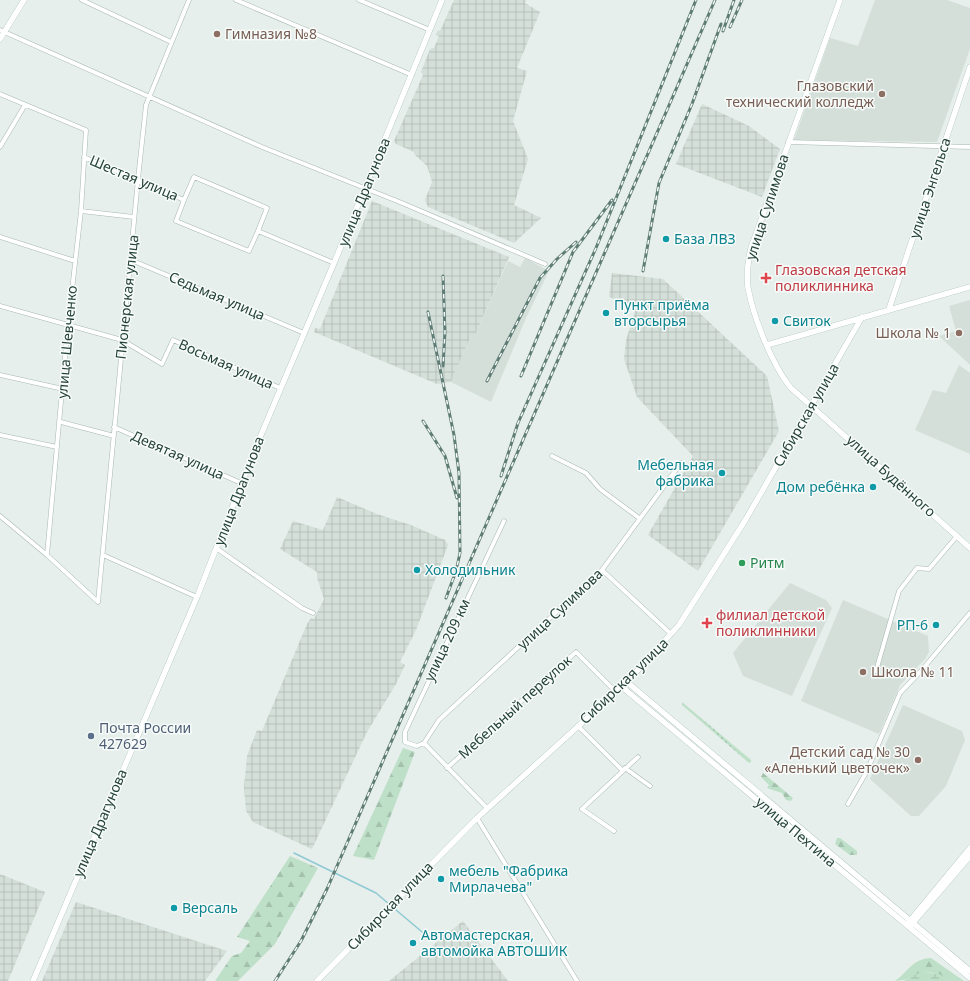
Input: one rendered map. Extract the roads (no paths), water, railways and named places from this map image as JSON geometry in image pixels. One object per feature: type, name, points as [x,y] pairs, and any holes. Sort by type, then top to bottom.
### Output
[{"type":"main road","points":[[0,39],[2,31],[24,0]]},
{"type":"main road","name":"улица Драгунова","points":[[33,981],[196,597],[280,388],[334,263],[442,0]]},
{"type":"main road","name":"улица Сулимова","points":[[812,406],[790,388],[767,345],[755,313],[748,287],[748,260],[762,214],[840,0]]},
{"type":"main road","name":"улица Энгельса","points":[[889,309],[970,67]]},
{"type":"main road","points":[[767,345],[970,287]]},
{"type":"main road","name":"Сибирская улица","points":[[317,981],[487,808],[622,687],[672,634],[706,584],[746,518],[862,317]]},
{"type":"main road","name":"улица Будённого","points":[[812,406],[970,548]]},
{"type":"main road","name":"улица Пехтина","points":[[627,682],[910,923],[970,978]]},
{"type":"main road","name":"улица Пехтина","points":[[622,687],[970,971]]},
{"type":"main road","points":[[910,923],[970,848]]},
{"type":"main road","points":[[910,923],[970,856]]},
{"type":"street","points":[[82,0],[171,42]]},
{"type":"street","name":"Пионерская улица","points":[[47,555],[98,602],[134,218],[148,97],[189,0]]},
{"type":"street","points":[[236,0],[412,75]]},
{"type":"street","points":[[359,0],[430,30]]},
{"type":"street","points":[[2,31],[262,147],[365,188],[545,264]]},
{"type":"street","points":[[0,94],[25,105],[0,147]]},
{"type":"street","name":"улица Шевченко","points":[[25,105],[86,130],[81,211],[68,325],[47,555]]},
{"type":"street","points":[[788,142],[970,147]]},
{"type":"street","name":"Шестая улица","points":[[84,157],[184,200]]},
{"type":"street","name":"Шестая улица","points":[[194,177],[267,208],[258,231],[250,251],[176,221],[194,177]]},
{"type":"street","points":[[81,211],[134,218]]},
{"type":"street","points":[[258,231],[334,263]]},
{"type":"street","points":[[0,237],[75,261]]},
{"type":"street","name":"Седьмая улица","points":[[131,260],[304,333]]},
{"type":"street","points":[[0,306],[122,340]]},
{"type":"street","name":"Восьмая улица","points":[[122,340],[162,364],[174,340],[280,388]]},
{"type":"street","points":[[0,375],[63,390]]},
{"type":"street","points":[[60,422],[114,436]]},
{"type":"street","name":"Девятая улица","points":[[114,427],[241,483]]},
{"type":"street","points":[[0,435],[57,447]]},
{"type":"street","points":[[552,456],[586,473],[600,489],[639,518]]},
{"type":"street","name":"улица Сулимова","points":[[424,742],[439,720],[602,570],[681,463]]},
{"type":"street","points":[[0,516],[47,555]]},
{"type":"street","name":"улица 209 км","points":[[424,742],[417,746],[406,742],[405,732],[504,521]]},
{"type":"street","points":[[876,670],[898,591],[917,568],[928,569],[957,536]]},
{"type":"street","points":[[216,548],[302,608],[314,613]]},
{"type":"street","points":[[103,555],[196,597]]},
{"type":"street","points":[[602,570],[672,634]]},
{"type":"street","points":[[848,804],[868,771],[900,693],[920,672],[970,613]]},
{"type":"street","name":"Мебельный переулок","points":[[447,768],[576,652],[616,692]]},
{"type":"street","points":[[578,726],[624,770],[650,786]]},
{"type":"street","points":[[424,742],[447,768],[487,808]]},
{"type":"street","points":[[614,831],[582,808],[638,757]]},
{"type":"street","points":[[477,818],[577,981]]},
{"type":"waterway","points":[[294,853],[376,893],[428,937]]},
{"type":"railway","points":[[501,476],[518,423],[596,248],[696,0]]},
{"type":"railway","points":[[275,981],[301,941],[327,889],[715,0]]},
{"type":"railway","points":[[723,31],[734,0]]},
{"type":"railway","points":[[730,27],[742,0]]},
{"type":"railway","points":[[643,271],[659,183],[692,104],[721,24]]},
{"type":"railway","points":[[521,376],[573,252],[612,200]]},
{"type":"railway","points":[[487,381],[540,278],[557,259],[576,242]]},
{"type":"railway","points":[[443,276],[445,332],[443,366]]},
{"type":"railway","points":[[428,312],[454,435],[459,473],[460,553],[456,571],[446,598]]},
{"type":"railway","points":[[423,421],[445,456],[457,498]]},
{"type":"place","name":"Гимназия №8","points":[[217,34]]},
{"type":"place","name":"Глазовский технический колледж","points":[[882,94]]},
{"type":"place","name":"База ЛВЗ","points":[[666,239]]},
{"type":"place","name":"Глазовская детская поликлинника","points":[[766,278]]},
{"type":"place","name":"Пункт приёма вторсырья","points":[[606,313]]},
{"type":"place","name":"Свиток","points":[[775,321]]},
{"type":"place","name":"Школа № 1","points":[[959,333]]},
{"type":"place","name":"Мебельная фабрика","points":[[722,473]]},
{"type":"place","name":"Дом ребёнка","points":[[873,487]]},
{"type":"place","name":"Ритм","points":[[742,563]]},
{"type":"place","name":"Холодильник","points":[[417,570]]},
{"type":"place","name":"филиал детской поликлинники","points":[[707,623]]},
{"type":"place","name":"РП-6","points":[[936,625]]},
{"type":"place","name":"Школа № 11","points":[[863,672]]},
{"type":"place","name":"Почта России 427629","points":[[91,736]]},
{"type":"place","name":"Детский сад № 30 «Аленький цветочек»","points":[[918,760]]},
{"type":"place","name":"мебель \"Фабрика Мирлачева\"","points":[[441,879]]},
{"type":"place","name":"Версаль","points":[[174,908]]},
{"type":"place","name":"Автомастерская, автомойка АВТОШИК","points":[[413,943]]}]
